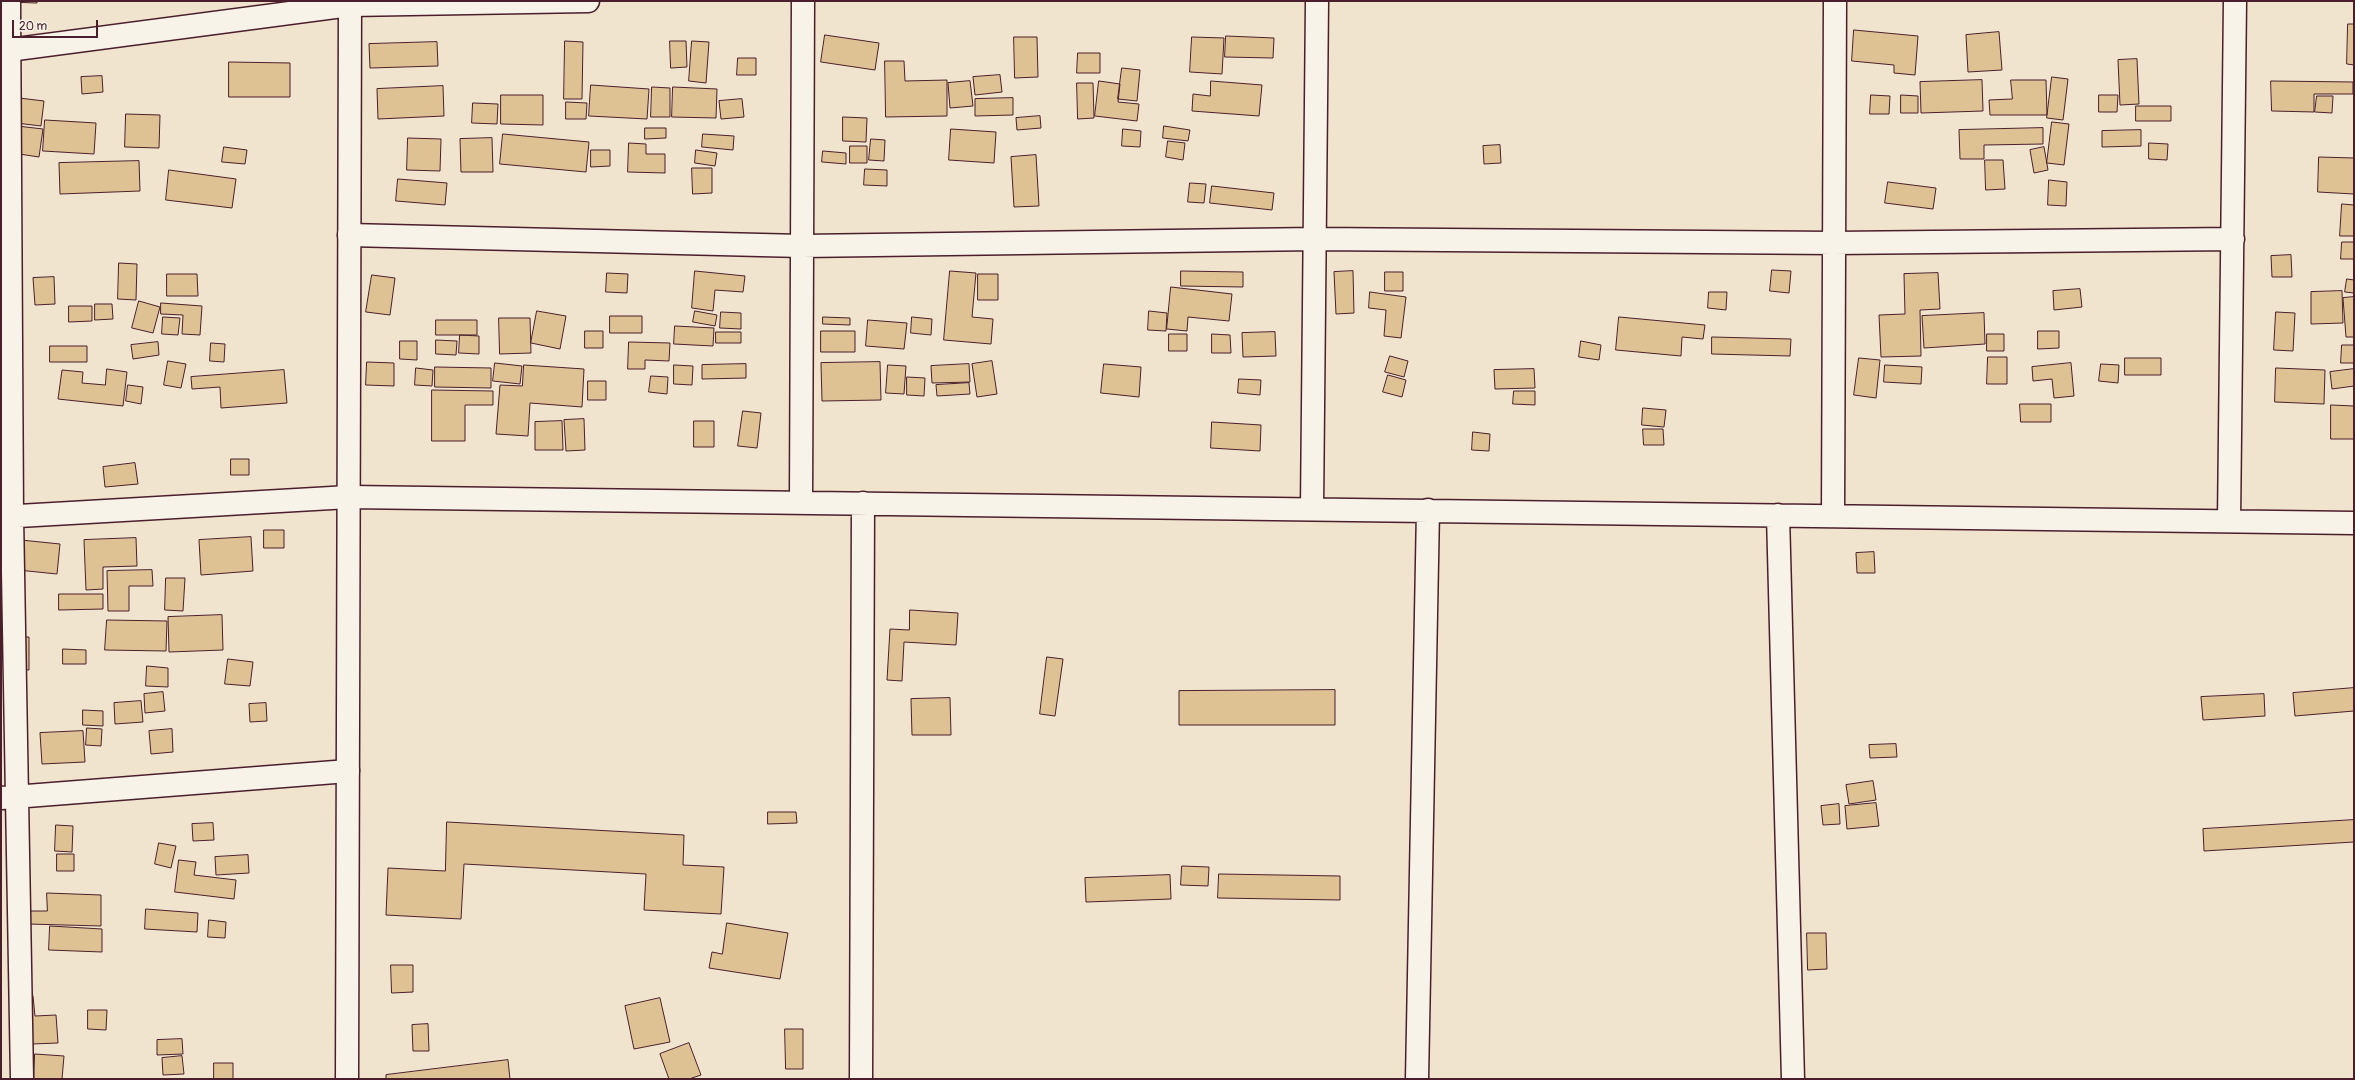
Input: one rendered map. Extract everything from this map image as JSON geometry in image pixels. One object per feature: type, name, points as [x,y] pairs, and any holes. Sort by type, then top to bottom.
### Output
[{"type":"street","points":[[9,1],[5,51],[6,516],[9,797],[22,1079]]},
{"type":"street","points":[[5,51],[350,3],[588,1]]},
{"type":"street","points":[[801,503],[803,1]]},
{"type":"street","points":[[1312,509],[1317,1]]},
{"type":"street","points":[[1833,516],[1835,1]]},
{"type":"street","points":[[2229,521],[2235,1]]},
{"type":"street","points":[[347,1079],[350,3]]},
{"type":"street","points":[[349,234],[802,246],[1315,239],[1834,243],[2233,239]]},
{"type":"street","points":[[6,516],[349,496],[2354,522]]},
{"type":"street","points":[[861,1079],[862,503]]},
{"type":"street","points":[[1417,1079],[1428,510]]},
{"type":"street","points":[[1778,515],[1793,1079]]},
{"type":"street","points":[[9,797],[348,771]]},
{"type":"building","points":[[37,1],[37,3],[6,2]]},
{"type":"building","points":[[278,1],[300,1],[278,5]]},
{"type":"building","points":[[2348,24],[2354,24],[2354,65],[2347,64]]},
{"type":"building","points":[[1854,30],[1918,36],[1915,75],[1894,73],[1894,65],[1852,61]]},
{"type":"building","points":[[1999,32],[2002,70],[1968,72],[1966,35]]},
{"type":"building","points":[[825,35],[879,43],[875,70],[821,62]]},
{"type":"building","points":[[1226,36],[1274,38],[1273,58],[1225,57]]},
{"type":"building","points":[[1014,37],[1037,37],[1038,77],[1015,78]]},
{"type":"building","points":[[1192,37],[1224,38],[1222,74],[1190,72]]},
{"type":"building","points":[[565,41],[583,42],[582,99],[564,99]]},
{"type":"building","points":[[670,41],[686,41],[687,67],[671,68]]},
{"type":"building","points":[[692,41],[709,42],[706,83],[689,81]]},
{"type":"building","points":[[437,42],[438,66],[370,68],[369,44]]},
{"type":"building","points":[[1078,53],[1100,53],[1100,73],[1077,73]]},
{"type":"building","points":[[738,58],[756,58],[756,75],[737,75]]},
{"type":"building","points":[[2137,59],[2139,104],[2120,105],[2118,60]]},
{"type":"building","points":[[885,61],[904,61],[905,81],[947,80],[947,116],[886,117]]},
{"type":"building","points":[[229,62],[290,63],[290,97],[229,97]]},
{"type":"building","points":[[1122,68],[1140,70],[1137,101],[1118,99]]},
{"type":"building","points":[[1000,75],[1002,92],[975,95],[973,77]]},
{"type":"building","points":[[102,76],[103,92],[82,94],[81,77]]},
{"type":"building","points":[[2052,77],[2068,79],[2063,120],[2047,118]]},
{"type":"building","points":[[1982,80],[1983,111],[1921,113],[1920,82]]},
{"type":"building","points":[[2011,80],[2046,80],[2047,115],[1990,115],[1989,100],[2012,99]]},
{"type":"building","points":[[970,81],[973,106],[950,108],[948,83]]},
{"type":"building","points":[[1099,81],[1120,84],[1118,102],[1139,104],[1137,121],[1095,116]]},
{"type":"building","points":[[1211,81],[1262,85],[1259,116],[1192,111],[1193,94],[1210,96]]},
{"type":"building","points":[[2271,81],[2353,82],[2353,94],[2314,94],[2314,112],[2272,111]]},
{"type":"building","points":[[1077,83],[1093,83],[1094,118],[1078,119]]},
{"type":"building","points":[[591,85],[649,89],[647,119],[589,116]]},
{"type":"building","points":[[443,86],[444,116],[378,119],[377,89]]},
{"type":"building","points":[[652,87],[670,88],[670,117],[651,117]]},
{"type":"building","points":[[673,87],[717,89],[716,118],[672,117]]},
{"type":"building","points":[[501,95],[543,95],[543,125],[501,124]]},
{"type":"building","points":[[1871,95],[1890,96],[1889,114],[1870,114]]},
{"type":"building","points":[[1901,95],[1918,96],[1918,113],[1901,113]]},
{"type":"building","points":[[2099,95],[2118,95],[2117,112],[2099,112]]},
{"type":"building","points":[[2317,96],[2333,96],[2332,113],[2315,112]]},
{"type":"building","points":[[11,97],[44,101],[41,126],[8,122]]},
{"type":"building","points":[[1013,98],[1013,115],[975,116],[975,99]]},
{"type":"building","points":[[742,99],[744,117],[721,119],[719,101]]},
{"type":"building","points":[[566,102],[587,103],[586,119],[566,119]]},
{"type":"building","points":[[473,103],[498,104],[497,124],[472,123]]},
{"type":"building","points":[[2136,106],[2171,106],[2171,121],[2136,121]]},
{"type":"building","points":[[126,114],[160,115],[159,148],[125,147]]},
{"type":"building","points":[[1040,116],[1041,128],[1017,130],[1016,118]]},
{"type":"building","points":[[843,117],[867,118],[866,142],[843,141]]},
{"type":"building","points":[[45,120],[96,123],[94,154],[43,151]]},
{"type":"building","points":[[2052,122],[2069,124],[2064,165],[2047,163]]},
{"type":"building","points":[[9,125],[43,129],[39,157],[6,152]]},
{"type":"building","points":[[1164,126],[1190,130],[1188,141],[1163,138]]},
{"type":"building","points":[[645,128],[666,128],[666,138],[645,139]]},
{"type":"building","points":[[2043,128],[2043,144],[1984,145],[1984,159],[1960,159],[1959,130]]},
{"type":"building","points":[[951,129],[996,132],[994,163],[949,160]]},
{"type":"building","points":[[1123,129],[1141,131],[1140,147],[1122,146]]},
{"type":"building","points":[[2141,130],[2141,146],[2102,147],[2102,131]]},
{"type":"building","points":[[503,134],[589,142],[586,172],[500,164]]},
{"type":"building","points":[[703,134],[734,136],[733,150],[702,147]]},
{"type":"building","points":[[408,138],[441,139],[440,171],[407,170]]},
{"type":"building","points":[[492,138],[493,172],[461,172],[460,139]]},
{"type":"building","points":[[871,139],[885,140],[884,161],[869,160]]},
{"type":"building","points":[[1168,141],[1185,143],[1183,160],[1166,157]]},
{"type":"building","points":[[629,143],[646,144],[646,154],[665,154],[665,173],[628,172]]},
{"type":"building","points":[[2149,143],[2168,144],[2167,160],[2149,159]]},
{"type":"building","points":[[1500,145],[1501,163],[1484,164],[1483,146]]},
{"type":"building","points":[[850,146],[867,146],[867,163],[850,163]]},
{"type":"building","points":[[224,147],[247,150],[245,164],[222,162]]},
{"type":"building","points":[[2044,147],[2048,170],[2034,173],[2030,150]]},
{"type":"building","points":[[591,150],[610,150],[610,166],[591,167]]},
{"type":"building","points":[[696,150],[717,153],[715,166],[695,163]]},
{"type":"building","points":[[823,151],[846,153],[846,164],[822,162]]},
{"type":"building","points":[[1036,155],[1039,206],[1014,207],[1011,157]]},
{"type":"building","points":[[2319,157],[2354,158],[2354,194],[2318,192]]},
{"type":"building","points":[[1985,160],[2003,160],[2005,189],[1986,190]]},
{"type":"building","points":[[139,161],[140,191],[60,194],[59,163]]},
{"type":"building","points":[[692,168],[712,168],[712,193],[693,194]]},
{"type":"building","points":[[865,169],[887,170],[887,186],[864,185]]},
{"type":"building","points":[[169,170],[236,179],[232,208],[166,200]]},
{"type":"building","points":[[398,179],[447,183],[445,205],[396,201]]},
{"type":"building","points":[[2049,180],[2067,182],[2066,206],[2048,205]]},
{"type":"building","points":[[1888,182],[1936,188],[1933,209],[1885,203]]},
{"type":"building","points":[[1190,183],[1206,184],[1204,203],[1188,202]]},
{"type":"building","points":[[1212,186],[1274,193],[1272,210],[1210,203]]},
{"type":"building","points":[[2342,204],[2354,205],[2354,236],[2340,236]]},
{"type":"building","points":[[2342,242],[2354,242],[2354,259],[2341,259]]},
{"type":"building","points":[[2291,255],[2292,277],[2272,277],[2271,256]]},
{"type":"building","points":[[119,263],[137,264],[136,300],[118,299]]},
{"type":"building","points":[[1772,270],[1791,271],[1789,293],[1770,291]]},
{"type":"building","points":[[695,271],[745,276],[743,292],[715,290],[713,311],[692,308]]},
{"type":"building","points":[[950,271],[976,273],[972,317],[993,319],[991,344],[944,340]]},
{"type":"building","points":[[1181,271],[1243,272],[1243,287],[1181,286]]},
{"type":"building","points":[[1353,271],[1354,313],[1336,314],[1334,272]]},
{"type":"building","points":[[1385,272],[1403,272],[1403,291],[1385,291]]},
{"type":"building","points":[[607,273],[628,274],[627,293],[606,292]]},
{"type":"building","points":[[1938,273],[1940,309],[1920,310],[1921,356],[1881,357],[1879,315],[1905,314],[1904,274]]},
{"type":"building","points":[[167,274],[197,274],[198,296],[167,296]]},
{"type":"building","points":[[978,274],[998,274],[998,300],[978,300]]},
{"type":"building","points":[[372,275],[395,278],[390,315],[366,312]]},
{"type":"building","points":[[54,277],[55,304],[35,305],[33,278]]},
{"type":"building","points":[[2347,279],[2354,280],[2354,293],[2345,292]]},
{"type":"building","points":[[1171,287],[1232,294],[1229,321],[1188,317],[1187,331],[1167,329]]},
{"type":"building","points":[[2080,289],[2082,307],[2054,310],[2053,291]]},
{"type":"building","points":[[2342,291],[2343,323],[2311,324],[2311,292]]},
{"type":"building","points":[[1370,292],[1406,297],[1401,338],[1384,336],[1386,310],[1369,308]]},
{"type":"building","points":[[1709,292],[1727,292],[1726,310],[1708,308]]},
{"type":"building","points":[[2354,297],[2354,337],[2346,337],[2343,298]]},
{"type":"building","points":[[139,301],[160,307],[153,333],[132,328]]},
{"type":"building","points":[[161,303],[202,306],[200,335],[182,334],[183,315],[161,314]]},
{"type":"building","points":[[95,304],[112,304],[113,319],[95,320]]},
{"type":"building","points":[[69,306],[92,306],[92,321],[69,322]]},
{"type":"building","points":[[537,311],[566,316],[560,349],[531,343]]},
{"type":"building","points":[[695,311],[717,315],[715,326],[693,322]]},
{"type":"building","points":[[1149,311],[1167,313],[1166,331],[1148,330]]},
{"type":"building","points":[[721,312],[741,313],[741,329],[720,328]]},
{"type":"building","points":[[2276,312],[2295,313],[2293,351],[2274,350]]},
{"type":"building","points":[[1984,313],[1985,344],[1924,348],[1922,316]]},
{"type":"building","points":[[610,316],[642,316],[642,333],[610,333]]},
{"type":"building","points":[[163,317],[180,318],[178,335],[162,334]]},
{"type":"building","points":[[823,317],[850,318],[850,325],[823,324]]},
{"type":"building","points":[[912,317],[932,319],[931,335],[911,333]]},
{"type":"building","points":[[1619,317],[1705,325],[1703,339],[1682,337],[1681,356],[1616,350]]},
{"type":"building","points":[[499,318],[530,318],[531,353],[500,354]]},
{"type":"building","points":[[436,320],[477,320],[477,335],[436,335]]},
{"type":"building","points":[[868,320],[907,323],[904,349],[866,346]]},
{"type":"building","points":[[675,326],[714,328],[713,346],[674,344]]},
{"type":"building","points":[[585,331],[603,331],[603,348],[585,348]]},
{"type":"building","points":[[821,331],[855,331],[855,352],[821,352]]},
{"type":"building","points":[[2038,331],[2059,331],[2059,348],[2038,349]]},
{"type":"building","points":[[716,332],[741,332],[741,343],[716,343]]},
{"type":"building","points":[[1275,332],[1276,356],[1243,357],[1242,333]]},
{"type":"building","points":[[1169,334],[1187,334],[1187,351],[1169,351]]},
{"type":"building","points":[[1212,334],[1230,335],[1231,353],[1212,353]]},
{"type":"building","points":[[1987,334],[2004,334],[2004,351],[1987,351]]},
{"type":"building","points":[[460,335],[479,336],[479,354],[459,353]]},
{"type":"building","points":[[1712,337],[1791,339],[1790,356],[1712,354]]},
{"type":"building","points":[[436,340],[457,341],[456,355],[436,354]]},
{"type":"building","points":[[400,341],[417,341],[417,360],[400,359]]},
{"type":"building","points":[[1581,341],[1601,345],[1599,360],[1579,357]]},
{"type":"building","points":[[158,342],[159,355],[133,359],[131,345]]},
{"type":"building","points":[[629,342],[670,343],[669,361],[645,360],[645,369],[628,369]]},
{"type":"building","points":[[211,343],[225,344],[224,362],[210,361]]},
{"type":"building","points":[[2342,345],[2354,345],[2354,363],[2341,363]]},
{"type":"building","points":[[50,346],[87,346],[87,362],[50,362]]},
{"type":"building","points":[[1390,356],[1408,361],[1404,377],[1385,372]]},
{"type":"building","points":[[1988,357],[2007,357],[2007,384],[1987,384]]},
{"type":"building","points":[[1859,358],[1880,360],[1876,398],[1854,395]]},
{"type":"building","points":[[2125,358],[2161,358],[2161,375],[2125,375]]},
{"type":"building","points":[[168,361],[186,364],[181,388],[164,385]]},
{"type":"building","points":[[992,361],[997,394],[977,397],[972,364]]},
{"type":"building","points":[[367,362],[394,363],[394,386],[366,385]]},
{"type":"building","points":[[880,362],[881,400],[822,401],[821,363]]},
{"type":"building","points":[[495,363],[522,366],[520,384],[493,381]]},
{"type":"building","points":[[2071,363],[2074,396],[2054,398],[2052,379],[2033,381],[2032,367]]},
{"type":"building","points":[[746,364],[746,378],[702,379],[702,365]]},
{"type":"building","points":[[969,364],[970,382],[932,383],[931,366]]},
{"type":"building","points":[[1104,364],[1141,367],[1139,397],[1101,393]]},
{"type":"building","points":[[2101,364],[2119,365],[2118,383],[2099,381]]},
{"type":"building","points":[[524,365],[584,369],[582,407],[530,403],[528,436],[496,434],[500,385],[522,386]]},
{"type":"building","points":[[674,365],[693,366],[692,385],[674,384]]},
{"type":"building","points":[[888,365],[906,366],[904,394],[886,393]]},
{"type":"building","points":[[1885,365],[1922,367],[1921,384],[1884,382]]},
{"type":"building","points":[[435,367],[491,368],[491,388],[435,387]]},
{"type":"building","points":[[416,368],[433,370],[432,386],[415,385]]},
{"type":"building","points":[[2276,368],[2325,370],[2324,404],[2275,402]]},
{"type":"building","points":[[107,369],[127,372],[123,406],[58,399],[62,370],[83,372],[82,383],[105,385]]},
{"type":"building","points":[[1534,369],[1535,388],[1495,389],[1494,370]]},
{"type":"building","points":[[2354,369],[2354,386],[2332,389],[2330,372]]},
{"type":"building","points":[[284,370],[287,403],[221,408],[220,387],[192,389],[191,377]]},
{"type":"building","points":[[1388,375],[1406,380],[1402,397],[1383,392]]},
{"type":"building","points":[[651,376],[668,377],[667,394],[649,392]]},
{"type":"building","points":[[907,377],[925,378],[924,396],[907,395]]},
{"type":"building","points":[[1239,379],[1261,380],[1260,395],[1238,393]]},
{"type":"building","points":[[588,381],[606,381],[606,400],[588,400]]},
{"type":"building","points":[[969,383],[970,394],[937,396],[936,385]]},
{"type":"building","points":[[128,385],[143,387],[141,404],[126,401]]},
{"type":"building","points":[[432,390],[493,391],[493,405],[465,405],[465,441],[432,441]]},
{"type":"building","points":[[1514,391],[1535,391],[1535,405],[1513,404]]},
{"type":"building","points":[[2020,404],[2051,404],[2051,422],[2021,422]]},
{"type":"building","points":[[2331,405],[2354,406],[2354,439],[2331,439]]},
{"type":"building","points":[[1643,408],[1666,410],[1664,427],[1642,425]]},
{"type":"building","points":[[743,411],[761,413],[757,448],[738,446]]},
{"type":"building","points":[[584,419],[585,450],[566,451],[564,420]]},
{"type":"building","points":[[562,421],[563,450],[535,450],[535,422]]},
{"type":"building","points":[[694,421],[714,421],[714,447],[694,447]]},
{"type":"building","points":[[1212,422],[1261,425],[1260,451],[1211,448]]},
{"type":"building","points":[[1643,429],[1663,429],[1664,445],[1644,445]]},
{"type":"building","points":[[1473,432],[1490,434],[1489,451],[1472,450]]},
{"type":"building","points":[[231,459],[249,459],[249,475],[231,475]]},
{"type":"building","points":[[135,463],[138,484],[105,487],[103,467]]},
{"type":"building","points":[[264,530],[284,530],[284,548],[264,548]]},
{"type":"building","points":[[251,537],[253,571],[201,575],[199,540]]},
{"type":"building","points":[[136,538],[137,566],[103,567],[103,589],[86,590],[84,540]]},
{"type":"building","points":[[11,539],[60,544],[57,574],[8,569]]},
{"type":"building","points":[[1874,552],[1875,573],[1857,573],[1856,553]]},
{"type":"building","points":[[152,570],[153,586],[129,586],[129,611],[108,611],[107,571]]},
{"type":"building","points":[[166,578],[185,578],[183,611],[165,610]]},
{"type":"building","points":[[59,594],[103,594],[103,609],[59,610]]},
{"type":"building","points":[[910,610],[958,613],[956,645],[904,642],[902,681],[887,680],[890,629],[909,630]]},
{"type":"building","points":[[222,615],[223,650],[169,652],[168,617]]},
{"type":"building","points":[[107,620],[167,621],[166,651],[105,650]]},
{"type":"building","points":[[9,637],[29,637],[29,670],[9,669]]},
{"type":"building","points":[[63,649],[86,650],[86,664],[63,664]]},
{"type":"building","points":[[1047,657],[1063,659],[1055,716],[1040,714]]},
{"type":"building","points":[[228,659],[253,662],[250,686],[225,684]]},
{"type":"building","points":[[147,666],[168,668],[168,687],[146,686]]},
{"type":"building","points":[[2354,688],[2354,711],[2295,716],[2293,693]]},
{"type":"building","points":[[1335,690],[1335,725],[1179,725],[1179,691]]},
{"type":"building","points":[[163,692],[165,711],[145,713],[144,694]]},
{"type":"building","points":[[2264,694],[2265,716],[2203,720],[2201,697]]},
{"type":"building","points":[[950,698],[951,735],[912,735],[911,699]]},
{"type":"building","points":[[141,701],[143,722],[115,724],[114,703]]},
{"type":"building","points":[[266,703],[267,721],[250,722],[249,704]]},
{"type":"building","points":[[83,710],[103,711],[103,726],[83,725]]},
{"type":"building","points":[[87,728],[102,729],[101,746],[86,745]]},
{"type":"building","points":[[172,729],[173,752],[151,754],[149,731]]},
{"type":"building","points":[[83,731],[85,762],[42,764],[40,733]]},
{"type":"building","points":[[1896,744],[1897,757],[1870,758],[1869,745]]},
{"type":"building","points":[[1873,781],[1876,800],[1849,804],[1846,785]]},
{"type":"building","points":[[1876,803],[1879,826],[1847,829],[1845,806]]},
{"type":"building","points":[[1839,804],[1840,824],[1823,825],[1821,806]]},
{"type":"building","points":[[768,812],[796,812],[797,823],[768,824]]},
{"type":"building","points":[[2354,820],[2354,842],[2204,851],[2203,829]]},
{"type":"building","points":[[447,822],[684,835],[683,865],[724,867],[721,914],[644,910],[646,874],[464,864],[461,919],[386,915],[388,868],[445,871]]},
{"type":"building","points":[[213,823],[214,840],[193,841],[192,824]]},
{"type":"building","points":[[56,825],[73,826],[72,852],[55,851]]},
{"type":"building","points":[[159,843],[176,846],[171,868],[155,864]]},
{"type":"building","points":[[57,854],[74,854],[74,871],[57,871]]},
{"type":"building","points":[[248,855],[249,873],[216,875],[215,857]]},
{"type":"building","points":[[179,860],[196,862],[194,875],[236,880],[234,899],[175,892]]},
{"type":"building","points":[[1182,866],[1209,867],[1208,886],[1181,885]]},
{"type":"building","points":[[1219,874],[1340,876],[1340,900],[1218,898]]},
{"type":"building","points":[[1170,875],[1171,899],[1086,902],[1085,878]]},
{"type":"building","points":[[47,893],[101,895],[101,926],[28,924],[29,911],[47,911]]},
{"type":"building","points":[[146,909],[198,913],[197,932],[145,929]]},
{"type":"building","points":[[209,920],[226,922],[225,938],[208,937]]},
{"type":"building","points":[[727,923],[788,933],[780,979],[709,968],[712,952],[722,954]]},
{"type":"building","points":[[50,926],[102,929],[102,952],[49,950]]},
{"type":"building","points":[[1807,933],[1826,933],[1827,969],[1808,970]]},
{"type":"building","points":[[391,965],[413,965],[413,992],[392,993]]},
{"type":"building","points":[[33,996],[35,1016],[56,1015],[58,1043],[32,1044],[12,997]]},
{"type":"building","points":[[660,998],[670,1042],[634,1049],[625,1006]]},
{"type":"building","points":[[88,1010],[107,1010],[106,1030],[88,1029]]},
{"type":"building","points":[[428,1024],[429,1051],[413,1051],[412,1025]]},
{"type":"building","points":[[785,1029],[803,1029],[803,1069],[786,1069]]},
{"type":"building","points":[[182,1039],[183,1054],[157,1055],[157,1040]]},
{"type":"building","points":[[689,1043],[701,1075],[689,1079],[669,1079],[660,1054]]},
{"type":"building","points":[[35,1054],[64,1056],[62,1079],[34,1079]]},
{"type":"building","points":[[182,1056],[184,1074],[163,1075],[162,1058]]},
{"type":"building","points":[[508,1060],[510,1079],[386,1079],[386,1075]]},
{"type":"building","points":[[214,1063],[233,1063],[233,1079],[214,1079]]}]
